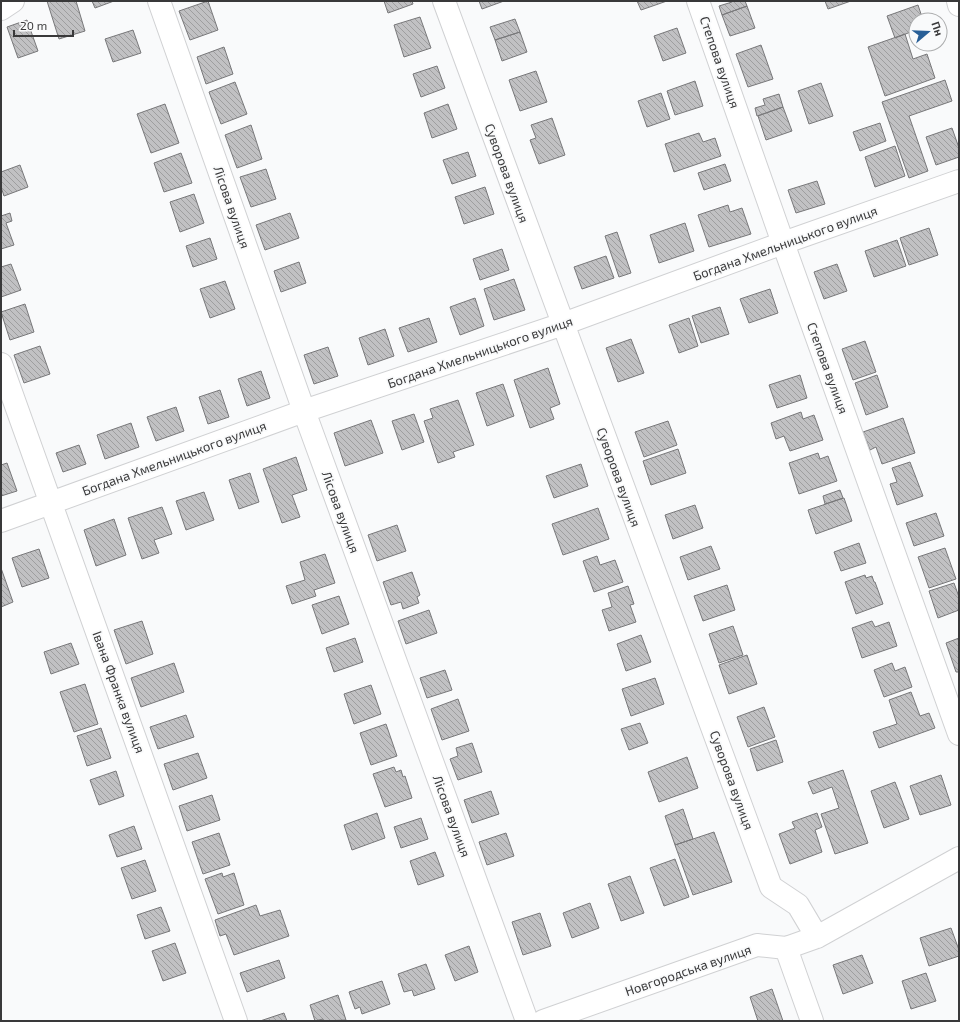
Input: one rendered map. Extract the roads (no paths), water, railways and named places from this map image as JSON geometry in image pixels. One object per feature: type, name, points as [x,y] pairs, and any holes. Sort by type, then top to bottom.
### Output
[{"type":"street","points":[[1,9],[13,1]]},
{"type":"street","name":"Лісова вулиця","points":[[159,1],[304,411],[527,1021]]},
{"type":"street","name":"Суворова вулиця","points":[[444,1],[772,887],[798,905],[817,937]]},
{"type":"street","name":"Степова вулиця","points":[[698,1],[959,734]]},
{"type":"street","points":[[958,1],[959,5]]},
{"type":"street","name":"Богдана Хмельницького вулиця","points":[[1,521],[304,411],[563,324],[783,243],[959,181]]},
{"type":"street","name":"Івана Франка вулиця","points":[[1,364],[236,1021]]},
{"type":"street","name":"Новгородська вулиця","points":[[543,1021],[757,945],[786,948],[817,937],[959,858]]},
{"type":"street","points":[[786,948],[812,1021]]}]
